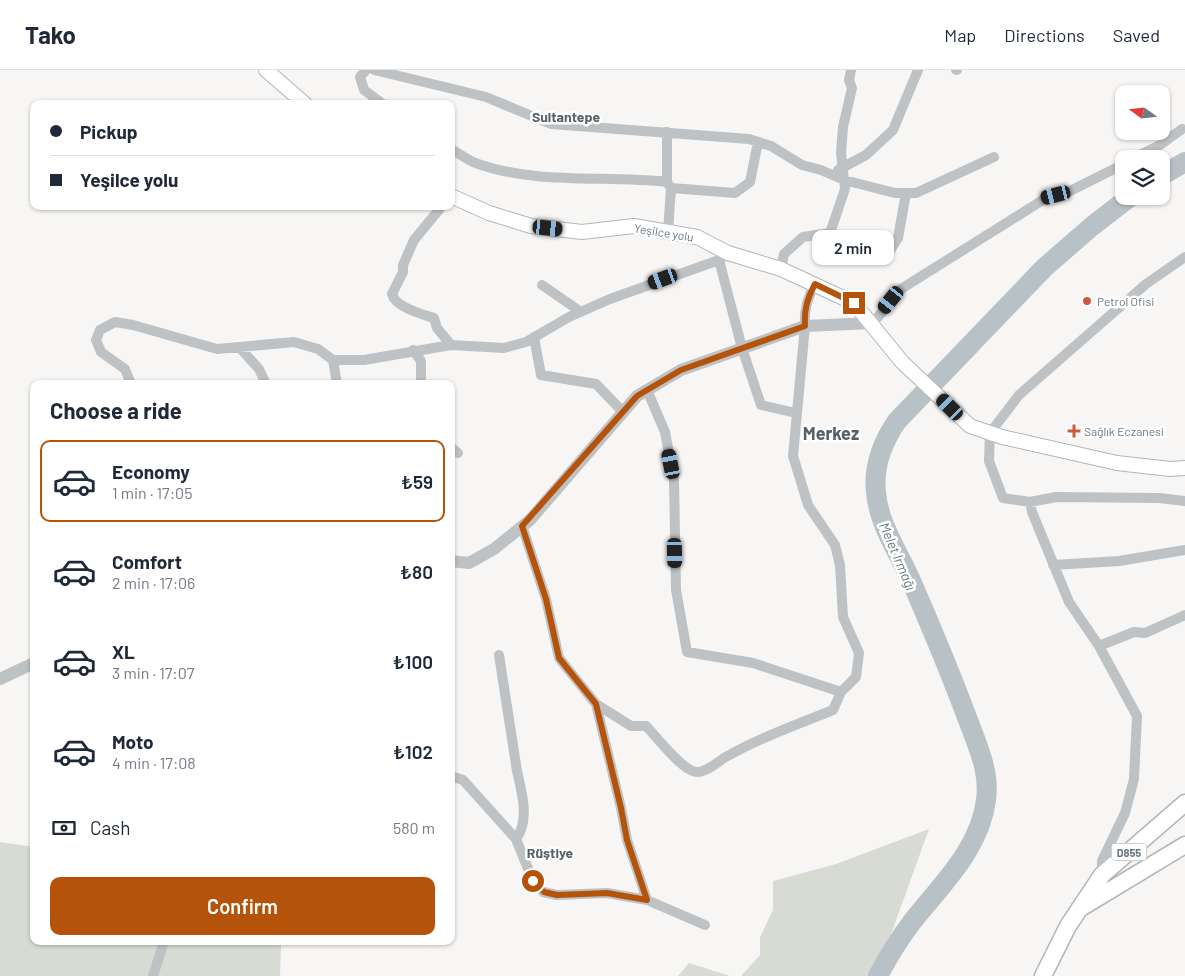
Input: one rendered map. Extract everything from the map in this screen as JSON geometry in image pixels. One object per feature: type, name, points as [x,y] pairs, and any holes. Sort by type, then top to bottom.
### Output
[{"type":"main road","points":[[266,70],[300,100]]},
{"type":"main road","name":"Yeşilce yolu","points":[[455,198],[489,213],[531,226],[582,232],[634,226],[697,236],[723,256],[781,269],[854,303],[873,323],[902,362],[970,426],[990,433],[1116,463],[1170,470],[1185,468]]},
{"type":"main road","name":"D855","points":[[1043,976],[1068,926],[1102,875],[1185,803]]},
{"type":"main road","name":"D855","points":[[1080,908],[1185,845]]},
{"type":"street","points":[[366,70],[360,78],[364,90],[378,100]]},
{"type":"street","points":[[374,70],[486,97],[551,124],[714,135],[758,142],[771,146],[802,165],[844,180],[895,193],[916,193],[994,157]]},
{"type":"street","points":[[830,233],[845,189],[842,168],[842,136],[852,88],[849,80],[851,70]]},
{"type":"street","points":[[831,174],[866,155],[893,130],[918,70]]},
{"type":"street","points":[[1150,150],[1182,129]]},
{"type":"street","points":[[667,132],[670,203],[668,232]]},
{"type":"street","points":[[455,151],[477,164],[536,177],[635,178],[669,185],[735,193],[750,182],[758,142]]},
{"type":"street","points":[[455,561],[469,563],[494,549],[522,526],[637,396],[647,390],[681,370],[805,326],[873,323],[900,289],[1046,198],[1066,193],[1115,168]]},
{"type":"street","points":[[781,269],[784,254],[803,237],[830,233],[878,250],[890,249],[898,238],[906,193]]},
{"type":"street","points":[[439,210],[414,240],[403,265],[403,272],[392,294],[393,298],[401,304],[434,318],[437,328],[451,345]]},
{"type":"street","points":[[129,380],[125,369],[101,352],[96,340],[100,330],[115,322],[133,325],[216,349],[294,342],[318,348],[333,360],[364,360],[413,350],[451,345],[504,348],[534,337],[610,299],[723,256],[742,348],[760,405],[796,413]]},
{"type":"street","points":[[1185,257],[1146,284],[1019,395],[990,433],[989,461],[1003,498],[1030,502],[1056,497],[1185,501]]},
{"type":"street","points":[[522,526],[546,599],[559,658],[596,704],[631,726],[646,726],[680,763],[697,772],[706,769],[751,743],[833,710],[841,692],[856,676],[859,653],[843,617],[840,565],[835,546],[808,505],[793,456],[805,326],[804,314],[807,299],[815,284]]},
{"type":"street","points":[[542,285],[581,312]]},
{"type":"street","points":[[534,337],[541,375],[596,384],[623,412]]},
{"type":"street","points":[[239,347],[264,380]]},
{"type":"street","points":[[413,350],[421,361],[421,380]]},
{"type":"street","points":[[333,360],[336,380]]},
{"type":"street","points":[[647,390],[665,432],[674,480],[676,590],[686,652],[753,663],[841,692]]},
{"type":"street","points":[[1030,502],[1069,602],[1099,646],[1136,716],[1134,779],[1125,813],[1102,861],[1102,875]]},
{"type":"street","points":[[1053,565],[1119,561],[1185,550]]},
{"type":"street","points":[[1099,646],[1134,632],[1145,633],[1185,615]]},
{"type":"street","points":[[499,654],[516,771],[522,790],[523,830],[516,839]]},
{"type":"street","points":[[0,679],[30,665]]},
{"type":"street","points":[[596,704],[627,840],[647,900]]},
{"type":"street","points":[[455,777],[463,780],[516,839],[533,881],[544,892],[557,895],[607,893],[647,900],[705,924]]},
{"type":"street","points":[[153,976],[163,945]]},
{"type":"shaded area","points":[[929,829],[876,976],[741,976],[760,955],[760,937],[773,910],[773,881],[836,864]]},
{"type":"shaded area","points":[[0,842],[30,846],[30,945],[281,945],[280,976],[0,976]]},
{"type":"shaded area","points":[[689,963],[730,976],[678,976]]},
{"type":"waterway","name":"Melet Irmağı","points":[[1170,171],[1185,162]]},
{"type":"waterway","name":"Melet Irmağı","points":[[878,976],[907,928],[958,866],[968,850],[982,818],[987,790],[985,770],[976,740],[940,648],[880,514],[875,482],[877,464],[883,446],[897,421],[1044,268],[1119,205]]},
{"type":"place","name":"Petrol Ofisi","points":[[1087,301]]},
{"type":"place","name":"Sağlık Eczanesi","points":[[1074,431]]},
{"type":"district","name":"Sultantepe","points":[[566,116]]},
{"type":"district","name":"Merkez","points":[[831,433]]},
{"type":"district","name":"Rüştiye","points":[[550,852]]},
{"type":"route","points":[[533,881],[544,892],[557,895],[607,893],[647,900],[627,840],[596,704],[559,658],[546,599],[522,526],[530,520],[637,396],[681,370],[805,326],[804,314],[807,299],[815,284],[854,303]]}]
